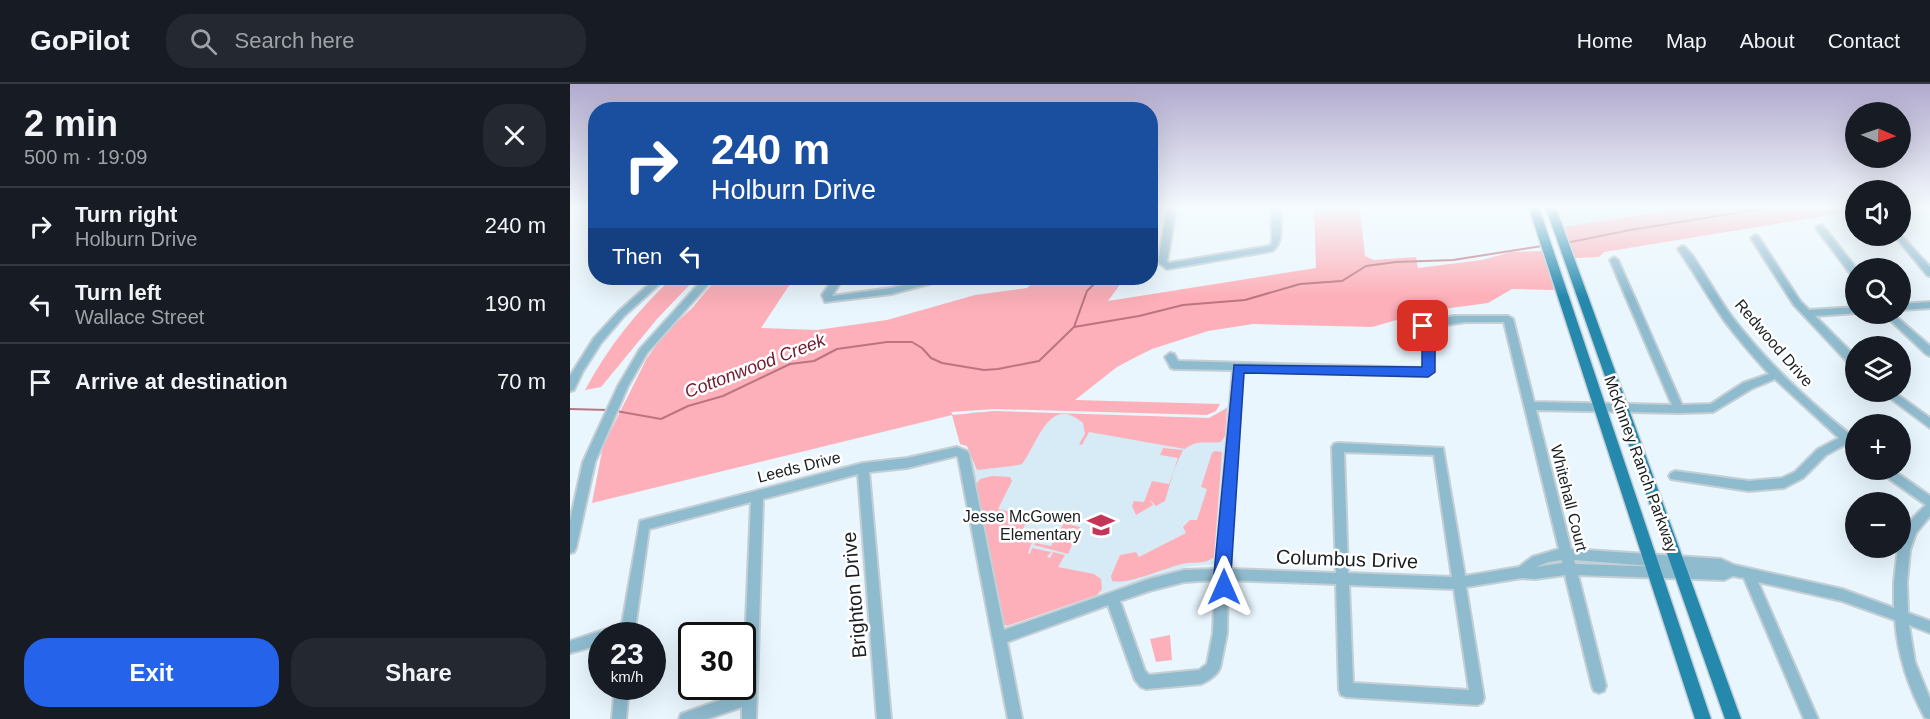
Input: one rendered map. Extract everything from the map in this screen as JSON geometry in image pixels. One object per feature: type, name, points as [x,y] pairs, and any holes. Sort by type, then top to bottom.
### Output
[{"type":"main road","name":"McKinney Ranch Parkway","points":[[1544,238],[1703,719]]},
{"type":"main road","name":"McKinney Ranch Parkway","points":[[1561,238],[1733,719]]},
{"type":"street","points":[[1167,238],[1162,262],[1164,265],[1274,247],[1274,238]]},
{"type":"street","points":[[1755,238],[1782,282],[1806,313],[1845,353]]},
{"type":"street","points":[[1827,238],[1845,261]]},
{"type":"street","points":[[1907,246],[1930,273]]},
{"type":"street","name":"Redwood Drive","points":[[1682,249],[1730,320],[1776,375],[1845,438]]},
{"type":"street","points":[[1614,260],[1679,409]]},
{"type":"street","points":[[570,387],[591,346],[620,314],[654,285]]},
{"type":"street","points":[[570,548],[589,462],[623,386],[643,351],[703,285]]},
{"type":"street","points":[[833,285],[827,295],[828,300],[898,285]]},
{"type":"street","points":[[1911,306],[1930,305]]},
{"type":"street","points":[[1806,313],[1845,311]]},
{"type":"street","name":"Whitehall Court","points":[[1238,368],[1428,372],[1429,350],[1423,326],[1447,319],[1473,316],[1508,319],[1599,686]]},
{"type":"street","points":[[1899,324],[1930,352]]},
{"type":"street","points":[[1112,598],[1140,675],[1146,682],[1201,677],[1210,672],[1216,662],[1220,633],[1222,574],[1238,368],[1175,365],[1170,357]]},
{"type":"street","points":[[1529,406],[1713,408],[1747,386],[1776,375]]},
{"type":"street","points":[[1900,402],[1930,424]]},
{"type":"street","points":[[1675,476],[1749,486],[1784,483],[1798,475],[1822,452],[1845,445]]},
{"type":"street","points":[[1338,447],[1439,451],[1477,698],[1346,690],[1342,579],[1338,447]]},
{"type":"street","name":"Leeds Drive","points":[[629,622],[644,525],[863,468],[907,463],[949,451],[963,454],[999,638]]},
{"type":"street","name":"Brighton Drive","points":[[863,468],[884,719]]},
{"type":"street","points":[[1899,480],[1930,502]]},
{"type":"street","points":[[753,622],[757,495]]},
{"type":"street","points":[[1930,509],[1915,524],[1907,539],[1903,560],[1901,615],[1908,661],[1930,713]]},
{"type":"street","name":"Columbus Drive","points":[[1522,572],[1530,562],[1566,554],[1652,566]]},
{"type":"street","name":"Columbus Drive","points":[[999,638],[1149,585],[1184,576],[1222,574],[1459,583],[1522,572],[1652,566],[1678,567],[1724,574],[1732,570],[1748,573],[1836,593],[1930,627]]},
{"type":"street","points":[[1748,573],[1811,719]]},
{"type":"street","points":[[999,638],[1015,719]]},
{"type":"street","points":[[570,647],[588,641]]},
{"type":"street","points":[[619,719],[621,700]]},
{"type":"street","points":[[686,719],[741,700]]},
{"type":"street","points":[[749,719],[750,700]]},
{"type":"shaded area","points":[[1315,238],[1363,238],[1365,256],[1374,260],[1416,257],[1418,268],[1482,260],[1511,252],[1543,251],[1554,290],[1512,289],[1488,303],[1428,311],[1372,327],[1253,324],[1208,331],[1152,349],[1132,359],[1117,367],[1075,400],[1220,404],[1216,411],[1207,415],[995,409],[951,412],[953,415],[994,411],[1209,418],[1227,408],[1225,436],[1221,442],[1198,443],[1185,449],[1089,432],[1082,445],[1079,444],[1085,434],[1083,423],[1071,415],[1061,414],[1045,425],[1022,464],[977,470],[967,446],[960,444],[952,415],[592,503],[603,446],[647,358],[666,332],[692,308],[711,285],[789,285],[761,328],[817,330],[887,320],[975,295],[1027,288],[1030,285],[1119,285],[1108,301],[1316,268]]},
{"type":"shaded area","points":[[1567,238],[1692,238],[1604,252],[1599,257],[1575,258]]},
{"type":"shaded area","points":[[665,285],[689,285],[657,319],[601,387],[585,390],[603,359],[647,303]]},
{"type":"shaded area","name":"Jesse McGowen Elementary","points":[[1230,404],[1215,564],[1190,566],[1121,586],[1007,626],[975,486],[971,455],[967,446],[960,444],[971,412],[1209,418]]},
{"type":"shaded area","points":[[1163,448],[1183,450],[1174,470],[1165,501],[1156,506],[1150,500],[1153,505],[1136,515],[1132,506],[1134,501],[1144,502],[1152,481],[1169,484],[1178,458],[1160,455]]},
{"type":"shaded area","points":[[1222,452],[1214,557],[1205,562],[1187,563],[1128,580],[1112,581],[1111,576],[1120,555],[1136,552],[1139,557],[1186,533],[1183,527],[1190,520],[1197,520],[1207,489],[1201,487],[1212,453]]},
{"type":"shaded area","points":[[992,476],[1010,477],[1012,481],[998,509],[1030,516],[1017,539],[1032,542],[1028,553],[1030,554],[1032,548],[1051,552],[1047,557],[1050,558],[1053,552],[1065,555],[1058,567],[1094,574],[1101,579],[1102,589],[1097,595],[1007,626],[1002,622],[975,486],[980,479]]},
{"type":"shaded area","points":[[1064,523],[1080,527],[1068,554],[1034,545],[1035,543],[1051,546]]},
{"type":"shaded area","points":[[1170,635],[1172,660],[1156,662],[1150,639]]},
{"type":"waterway","points":[[1566,243],[1592,238]]},
{"type":"waterway","points":[[1074,327],[1139,316],[1183,305],[1245,300],[1300,284],[1342,281],[1366,266],[1396,262],[1453,260],[1542,246]]},
{"type":"waterway","points":[[1074,327],[1087,291],[1093,285]]},
{"type":"waterway","name":"Cottonwood Creek","points":[[616,411],[661,419],[688,406],[723,396],[790,364],[814,361],[837,349],[887,342],[912,342],[922,348],[931,358],[942,363],[984,370],[998,369],[1039,361],[1074,327]]},
{"type":"waterway","name":"Cottonwood Creek","points":[[570,409],[608,410]]},
{"type":"place","name":"Jesse McGowen Elementary","points":[[1101,525]]},
{"type":"route","points":[[1224,587],[1222,574],[1238,368],[1428,372],[1429,350],[1423,326]]}]
